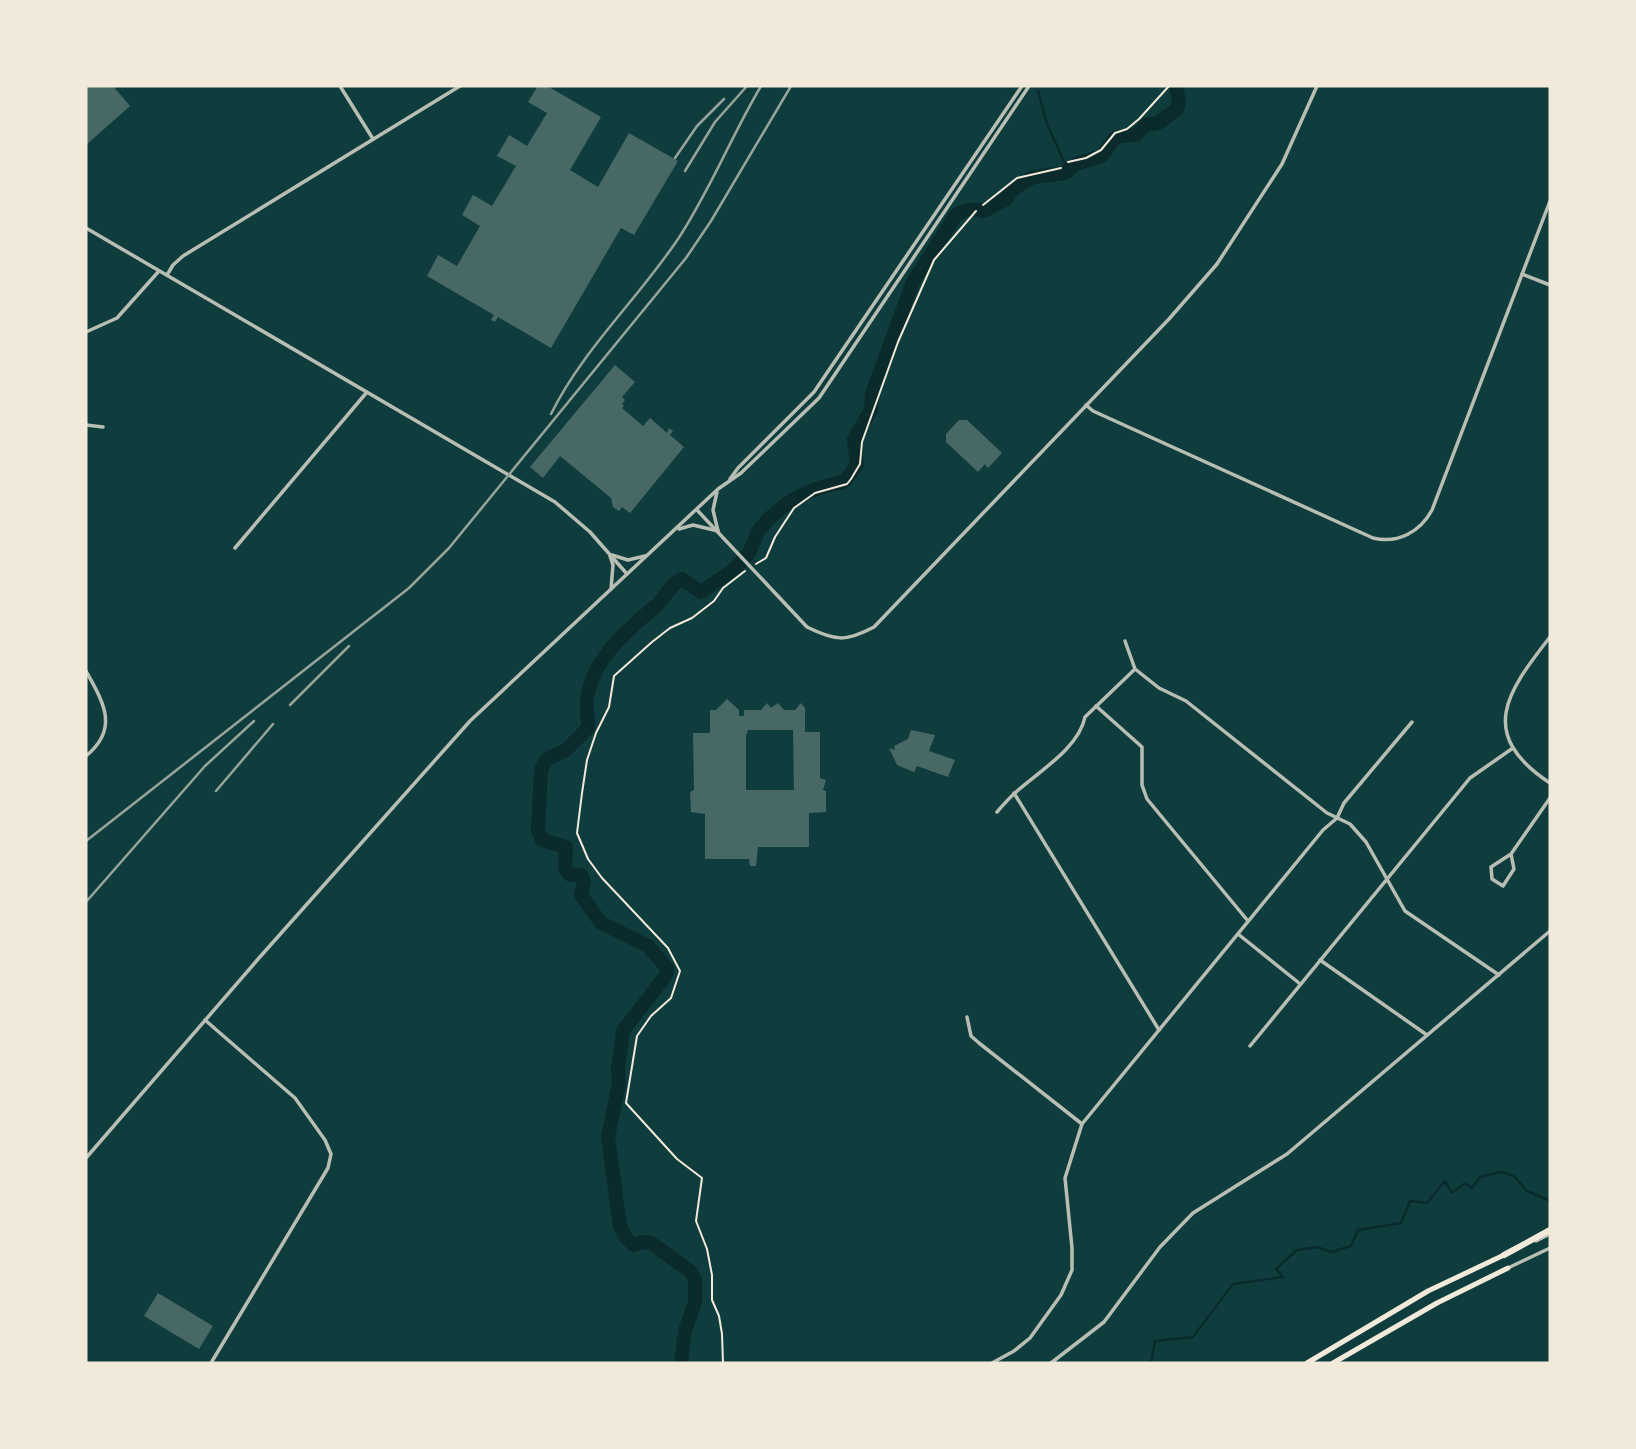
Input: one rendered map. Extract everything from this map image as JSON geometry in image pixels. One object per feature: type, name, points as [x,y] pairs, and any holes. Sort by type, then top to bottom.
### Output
[{"type":"highway","points":[[1504,1255],[1550,1232]]},
{"type":"main road","points":[[1307,1363],[1428,1291],[1504,1255]]},
{"type":"main road","points":[[1332,1363],[1437,1303],[1508,1268]]},
{"type":"street","points":[[340,86],[373,139]]},
{"type":"street","points":[[167,275],[183,256],[460,86]]},
{"type":"street","points":[[728,481],[737,468],[774,435],[814,392],[1021,86]]},
{"type":"street","points":[[86,1158],[470,721],[819,398],[1029,86]]},
{"type":"street","points":[[696,510],[807,628],[838,639],[857,636],[874,627],[1169,319],[1217,264],[1282,164],[1317,86]]},
{"type":"street","points":[[1086,405],[1093,411],[1360,533],[1381,540],[1399,538],[1420,527],[1432,510],[1550,201]]},
{"type":"street","points":[[86,228],[555,502],[590,532],[627,574]]},
{"type":"street","points":[[86,332],[117,318],[159,271]]},
{"type":"street","points":[[1522,274],[1550,285]]},
{"type":"street","points":[[234,548],[367,392]]},
{"type":"street","points":[[86,425],[103,428]]},
{"type":"street","points":[[718,489],[713,510],[718,531]]},
{"type":"street","points":[[674,531],[693,525],[718,531]]},
{"type":"street","points":[[609,554],[628,560],[647,555]]},
{"type":"street","points":[[609,554],[613,565],[610,590]]},
{"type":"street","points":[[1550,636],[1510,692],[1506,721],[1513,748],[1531,771],[1550,783]]},
{"type":"street","points":[[1125,641],[1135,668],[1159,688],[1186,701],[1327,813],[1350,824],[1366,842],[1405,911],[1499,975]]},
{"type":"street","points":[[997,812],[1014,793],[1076,738],[1085,717],[1135,668]]},
{"type":"street","points":[[86,671],[102,699],[107,718],[96,747],[86,756]]},
{"type":"street","points":[[1096,706],[1142,747],[1142,785],[1147,799],[1248,921]]},
{"type":"street","points":[[992,1363],[1030,1338],[1061,1295],[1072,1270],[1065,1178],[1082,1124],[1248,921],[1337,818],[1344,803],[1412,722]]},
{"type":"street","points":[[1250,1046],[1470,778],[1513,748]]},
{"type":"street","points":[[1014,793],[1159,1030]]},
{"type":"street","points":[[1511,854],[1514,869],[1503,886],[1492,879],[1491,867],[1511,854],[1550,798]]},
{"type":"street","points":[[1051,1363],[1104,1322],[1160,1247],[1194,1213],[1287,1154],[1550,931]]},
{"type":"street","points":[[1238,934],[1300,983]]},
{"type":"street","points":[[1320,960],[1428,1036]]},
{"type":"street","points":[[967,1017],[971,1035],[979,1043],[1082,1124]]},
{"type":"street","points":[[205,1020],[295,1098],[325,1140],[331,1154],[328,1168],[211,1363]]},
{"type":"street","points":[[1508,1268],[1550,1248]]},
{"type":"path","points":[[1068,162],[1086,158],[1101,150],[1115,133],[1127,129],[1139,119],[1169,86]]},
{"type":"path","points":[[983,205],[1017,178],[1061,168]]},
{"type":"path","points":[[723,1363],[719,1316],[712,1300],[712,1275],[707,1249],[696,1221],[702,1178],[677,1158],[626,1102],[637,1036],[651,1017],[671,998],[680,971],[668,948],[602,878],[588,859],[577,833],[587,760],[609,707],[614,676],[670,628],[695,616],[714,601],[723,588],[766,558],[775,537],[794,508],[815,493],[847,484],[851,479],[860,464],[862,442],[898,342],[934,260],[976,211]]},
{"type":"building","points":[[86,86],[113,86],[130,106],[86,145]]},
{"type":"building","points":[[538,86],[547,86],[601,117],[570,170],[598,187],[629,133],[678,161],[634,235],[621,228],[551,348],[498,317],[495,322],[491,320],[494,315],[427,276],[438,255],[457,266],[480,226],[462,215],[473,195],[492,206],[516,166],[497,156],[509,135],[527,146],[547,113],[528,102]]},
{"type":"building","points":[[615,365],[635,382],[622,397],[625,400],[622,408],[643,426],[650,418],[667,433],[669,428],[673,431],[670,435],[684,447],[630,513],[622,507],[619,511],[613,507],[611,498],[560,456],[543,478],[530,467]]},
{"type":"building","points":[[959,420],[967,420],[1002,453],[988,468],[985,464],[978,472],[946,442],[946,434]]},
{"type":"building","points":[[727,699],[739,710],[739,716],[744,716],[744,710],[761,710],[767,703],[771,708],[778,703],[784,710],[795,710],[801,703],[805,708],[805,732],[820,732],[820,778],[826,780],[823,790],[826,791],[826,812],[809,813],[809,847],[758,847],[756,866],[750,866],[749,859],[705,859],[705,814],[691,812],[690,792],[694,790],[693,733],[710,733],[710,710],[716,710]],"holes":[[[748,730],[793,730],[794,790],[746,790]]]},
{"type":"building","points":[[911,730],[935,735],[929,751],[955,760],[948,777],[917,766],[914,772],[897,765],[889,748],[895,750],[894,746],[908,739]]},
{"type":"building","points":[[158,1293],[213,1326],[199,1349],[144,1316]]},
{"type":"waterway","points":[[681,1363],[685,1331],[695,1302],[695,1280],[691,1272],[651,1243],[634,1245],[627,1239],[620,1226],[608,1137],[619,1084],[618,1067],[623,1031],[666,975],[667,968],[648,946],[601,923],[581,895],[584,881],[581,875],[570,875],[565,868],[566,847],[542,840],[538,830],[541,770],[547,759],[566,750],[588,728],[587,704],[590,686],[603,659],[674,584],[682,579],[701,592],[743,560],[760,529],[777,511],[809,492],[844,482],[857,465],[854,439],[871,410],[872,394],[913,282],[956,215],[969,210],[984,211],[1006,199],[1013,189],[1033,177],[1065,173],[1076,164],[1102,156],[1114,139],[1136,135],[1146,125],[1158,123],[1177,109],[1179,103],[1176,86]]},
{"type":"waterway","points":[[1038,91],[1046,121],[1068,171]]},
{"type":"waterway","points":[[1151,1363],[1155,1341],[1193,1337],[1233,1284],[1283,1277],[1276,1269],[1297,1250],[1317,1247],[1331,1252],[1351,1246],[1358,1230],[1401,1223],[1410,1201],[1427,1203],[1445,1181],[1452,1193],[1465,1183],[1472,1188],[1480,1177],[1502,1172],[1514,1176],[1527,1191],[1550,1201]]},
{"type":"railway","points":[[685,171],[715,122],[747,86]]},
{"type":"railway","points":[[551,414],[579,367],[680,236],[761,86]]},
{"type":"railway","points":[[86,841],[409,588],[449,548],[686,258],[791,86]]},
{"type":"railway","points":[[675,158],[697,126],[724,99]]},
{"type":"railway","points":[[290,705],[349,646]]},
{"type":"railway","points":[[86,902],[205,766],[254,721]]},
{"type":"railway","points":[[216,791],[273,724]]}]
